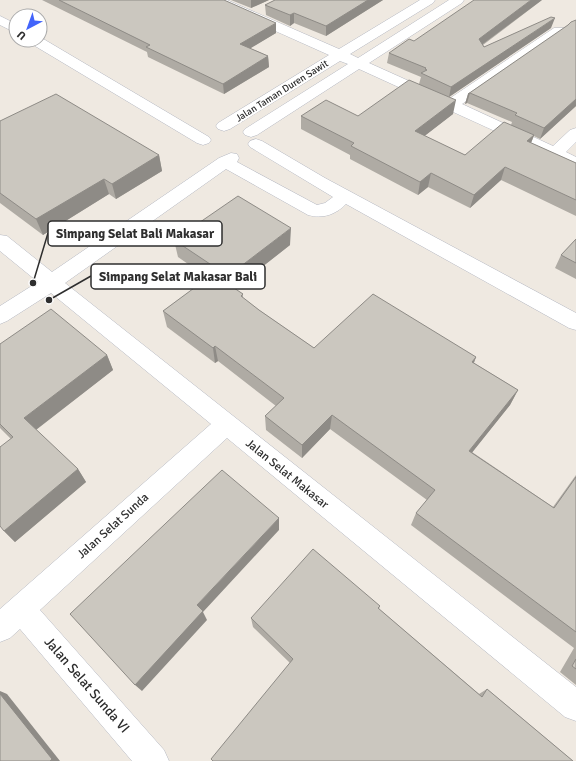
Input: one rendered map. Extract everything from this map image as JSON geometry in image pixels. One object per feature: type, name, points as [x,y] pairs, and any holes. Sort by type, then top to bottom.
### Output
[{"type":"street","name":"Jalan Taman Duren Sawit","points":[[217,0],[576,163]]},
{"type":"street","name":"Jalan Taman Duren Sawit","points":[[224,126],[429,0]]},
{"type":"street","name":"Jalan Taman Duren Sawit","points":[[253,138],[358,63],[458,0]]},
{"type":"street","points":[[252,15],[266,8]]},
{"type":"street","points":[[450,105],[560,31]]},
{"type":"street","points":[[48,48],[203,140]]},
{"type":"street","points":[[345,196],[330,210],[321,212],[314,211],[223,157],[210,153],[203,145],[203,140],[210,132],[224,126],[239,127],[253,138],[345,196],[576,322]]},
{"type":"street","points":[[555,153],[576,133]]},
{"type":"street","points":[[0,316],[51,283],[228,160],[247,153],[253,149],[253,138]]},
{"type":"street","name":"Jalan Selat Makasar","points":[[0,241],[226,425],[576,706]]},
{"type":"street","name":"Jalan Selat Sunda","points":[[0,628],[226,425]]},
{"type":"street","name":"Jalan Selat Sunda VI","points":[[21,609],[153,761]]},
{"type":"building","points":[[59,0],[224,0],[276,23],[240,44],[268,56],[223,84],[146,47],[150,45]]},
{"type":"building","points":[[275,0],[368,0],[326,26],[294,13],[290,15],[265,5]]},
{"type":"building","points":[[474,0],[531,0],[479,39],[484,47],[551,17],[555,18],[451,87],[421,73],[427,70],[425,69],[426,68],[389,53],[409,39],[414,41]]},
{"type":"building","points":[[576,20],[576,99],[544,128],[515,115],[517,113],[470,93],[468,94],[571,22]]},
{"type":"building","points":[[409,80],[456,100],[415,131],[465,155],[504,122],[534,135],[527,141],[576,163],[576,200],[505,167],[474,195],[431,173],[420,182],[351,146],[354,143],[301,116],[326,100],[358,116]]},
{"type":"building","points":[[56,94],[159,155],[112,184],[104,179],[36,219],[0,193],[0,121]]},
{"type":"building","points":[[238,196],[291,228],[228,276],[174,240]]},
{"type":"building","points":[[576,239],[576,263],[561,255]]},
{"type":"building","points":[[213,274],[243,294],[241,296],[259,310],[314,348],[373,294],[476,357],[472,362],[518,390],[469,451],[554,508],[576,477],[576,632],[416,513],[435,490],[332,415],[302,445],[265,416],[284,398],[215,346],[213,348],[163,311]]},
{"type":"building","points":[[51,309],[107,355],[24,418],[78,469],[4,531],[0,526],[0,447],[13,437],[0,424],[0,344]]},
{"type":"building","points":[[222,470],[279,518],[197,605],[203,611],[135,685],[70,614]]},
{"type":"building","points":[[313,549],[380,606],[378,608],[482,697],[487,689],[573,761],[213,761],[211,759],[293,659],[251,618]]},
{"type":"building","points":[[576,659],[576,669],[572,666]]},
{"type":"building","points":[[0,694],[52,759],[50,761],[0,761]]},
{"type":"place","name":"Simpang Selat Bali Makasar","points":[[33,283]]},
{"type":"place","name":"Simpang Selat Makasar Bali","points":[[49,300]]}]
